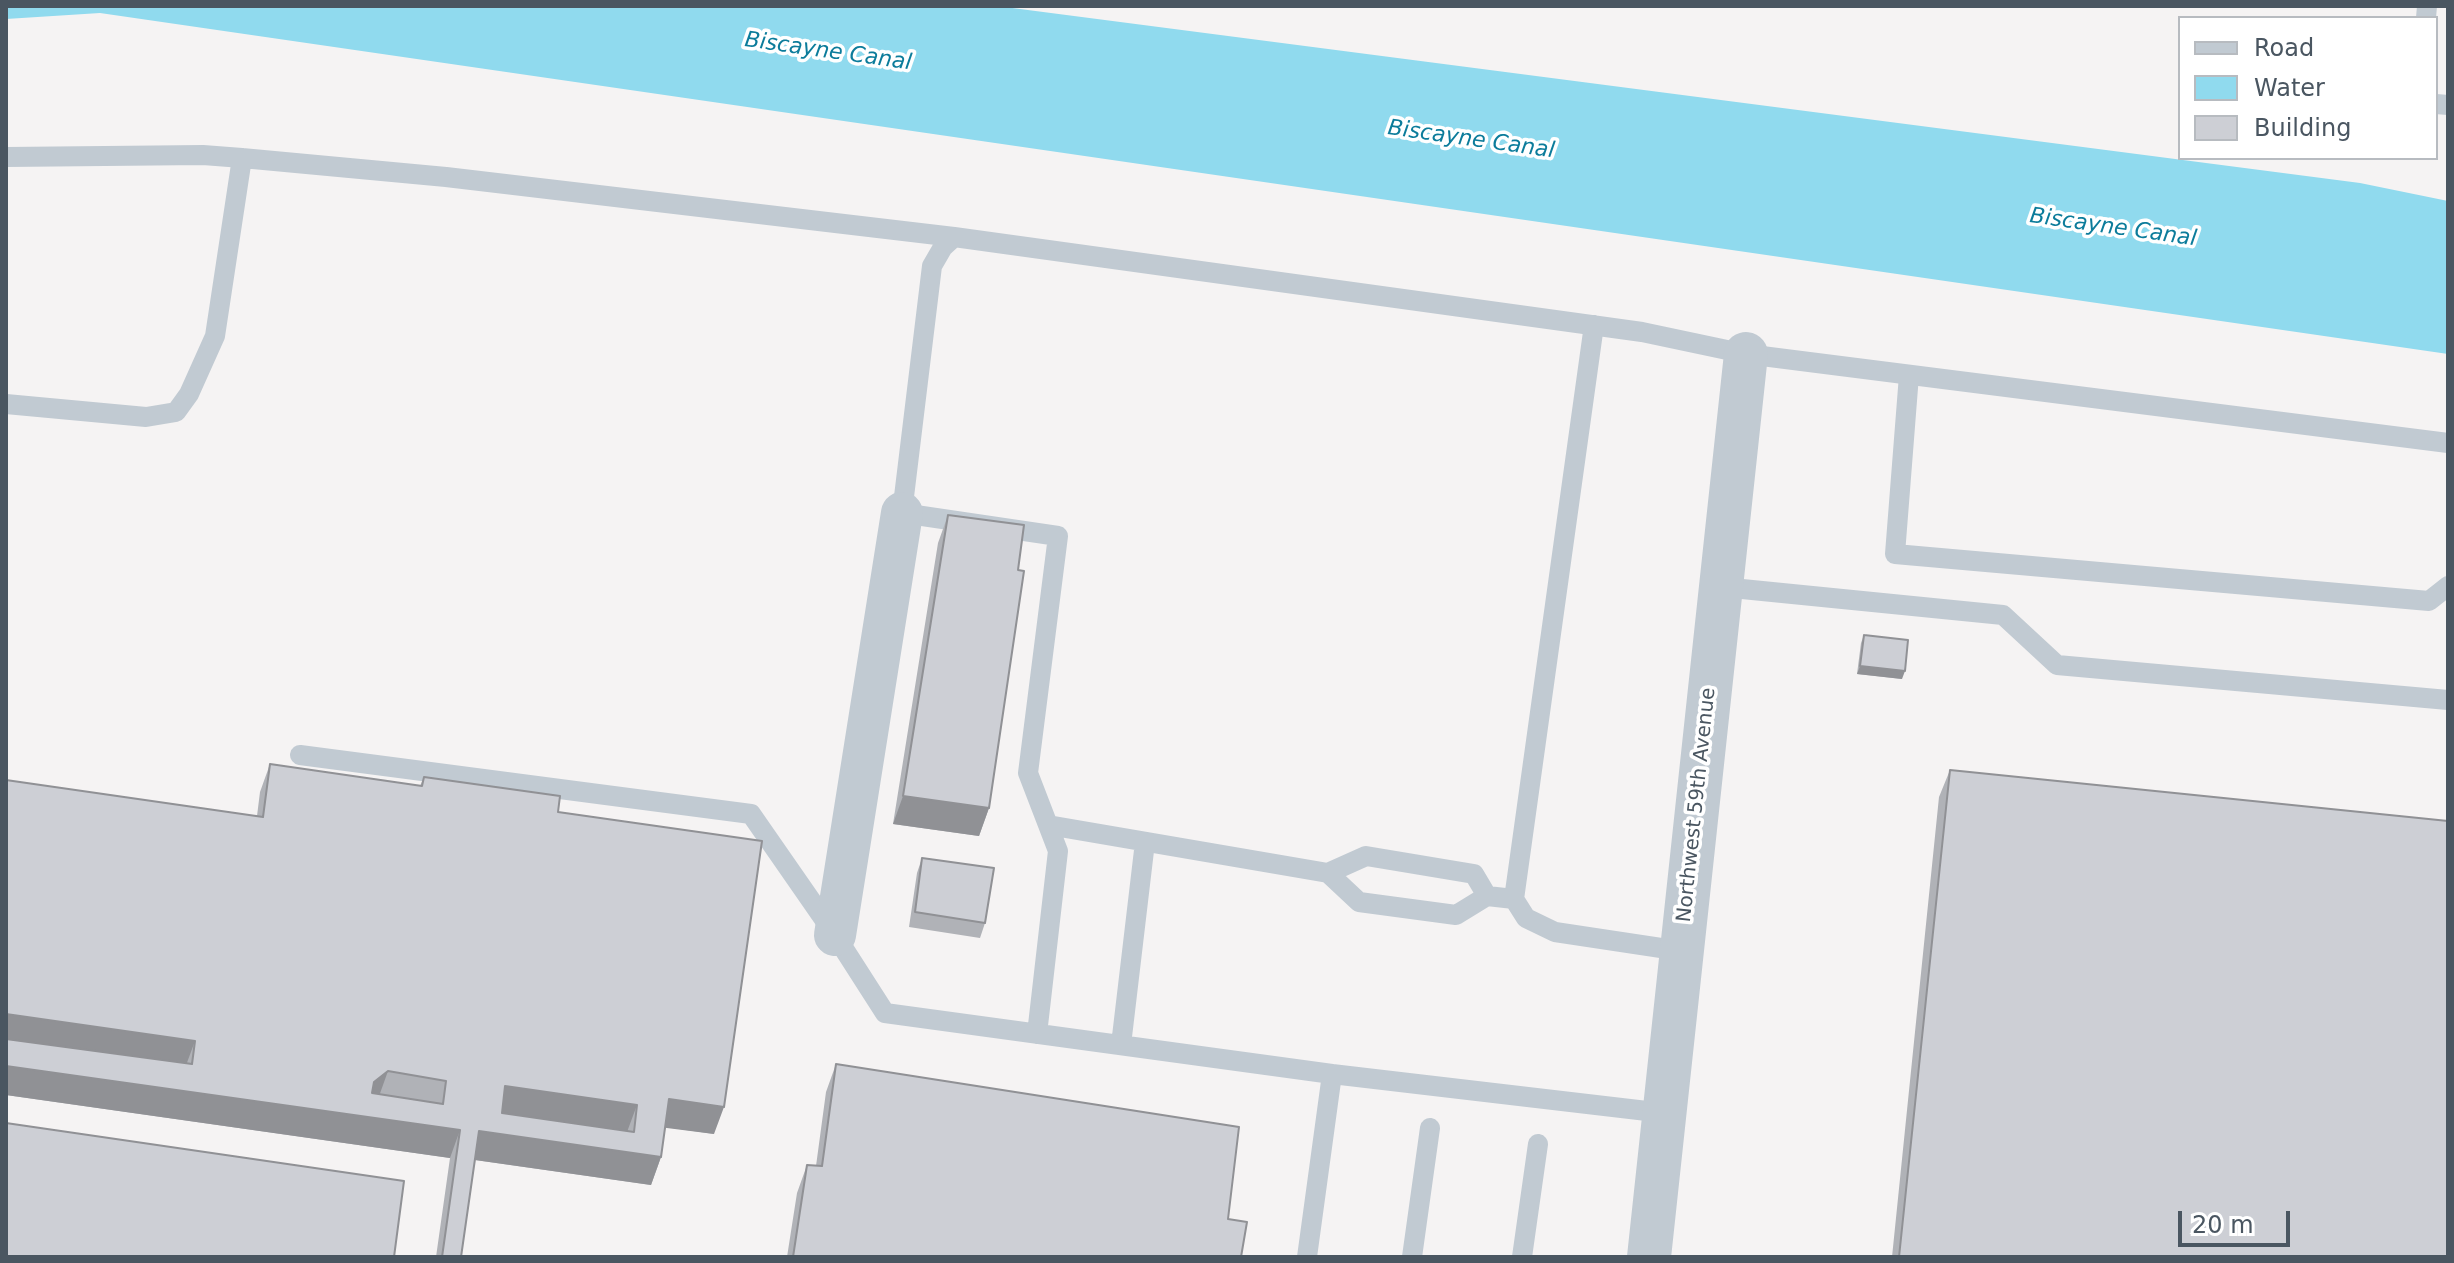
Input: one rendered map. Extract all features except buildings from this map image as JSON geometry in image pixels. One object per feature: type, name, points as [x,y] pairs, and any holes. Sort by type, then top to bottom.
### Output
[{"type":"street","name":"Northwest 59th Avenue","points":[[1649,1257],[1746,354]]},
{"type":"street","points":[[835,935],[902,513]]},
{"type":"lane","points":[[6,157],[203,155],[446,177],[954,237],[1642,332],[1746,354],[2448,443]]},
{"type":"lane","points":[[6,404],[146,417],[176,412],[189,394],[215,336],[242,158]]},
{"type":"lane","points":[[954,237],[943,247],[932,266],[902,513],[1058,536],[1028,773],[1058,851],[1037,1034]]},
{"type":"lane","points":[[1594,325],[1514,899],[1526,918],[1555,932],[1681,951]]},
{"type":"lane","points":[[1909,375],[1895,554],[2429,601],[2448,586]]},
{"type":"lane","points":[[1722,587],[2003,615],[2057,665],[2448,700]]},
{"type":"lane","points":[[300,755],[751,814],[885,1013],[1332,1074],[1664,1113]]},
{"type":"lane","points":[[1048,825],[1328,873],[1359,902],[1456,915],[1487,896],[1514,899]]},
{"type":"lane","points":[[1121,1045],[1145,842]]},
{"type":"lane","points":[[1328,873],[1366,856],[1474,874],[1487,896]]},
{"type":"lane","points":[[1307,1257],[1332,1074]]},
{"type":"lane","points":[[1412,1257],[1430,1128]]},
{"type":"lane","points":[[1522,1257],[1538,1144]]},
{"type":"water","name":"Biscayne Canal","points":[[6,6],[997,6],[2360,183],[2448,201],[2448,354],[100,13],[6,19]]}]
